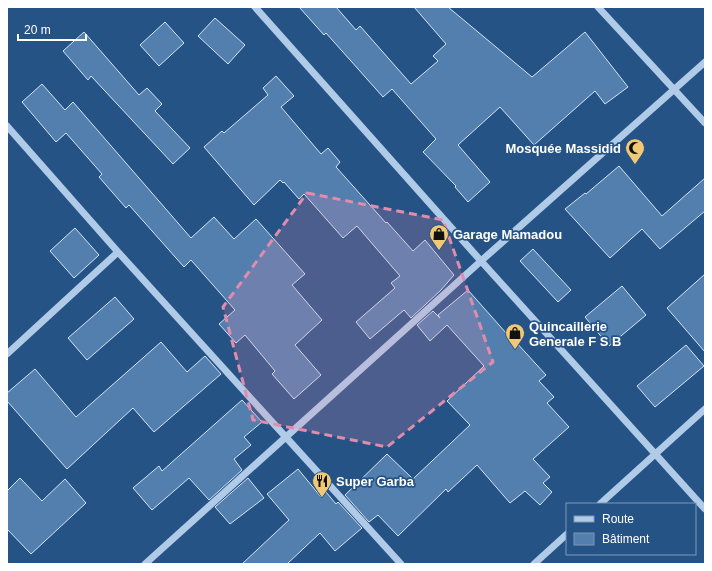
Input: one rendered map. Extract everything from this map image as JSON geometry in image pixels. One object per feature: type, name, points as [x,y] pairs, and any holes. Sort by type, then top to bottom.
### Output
[{"type":"street","points":[[255,7],[481,261],[705,509]]},
{"type":"street","points":[[598,7],[705,123]]},
{"type":"street","points":[[145,564],[285,436],[705,62]]},
{"type":"street","points":[[7,126],[118,252],[401,564]]},
{"type":"street","points":[[7,354],[118,252]]},
{"type":"street","points":[[601,503],[705,409]]},
{"type":"street","points":[[534,564],[566,535]]},
{"type":"highlighted area","points":[[307,193],[443,220],[493,362],[387,447],[253,420],[223,307]]},
{"type":"building","points":[[299,7],[336,7],[356,30],[360,26],[411,84],[438,61],[433,56],[446,44],[414,7],[448,7],[532,77],[585,32],[628,87],[605,104],[595,91],[534,145],[500,107],[458,145],[490,182],[468,202],[455,187],[456,186],[423,152],[436,139],[392,89],[383,97],[326,33],[324,35]]},
{"type":"building","points":[[215,18],[245,45],[228,64],[198,36]]},
{"type":"building","points":[[165,22],[184,43],[159,66],[140,45]]},
{"type":"building","points":[[84,32],[139,95],[147,88],[162,104],[155,111],[190,148],[173,164],[91,76],[88,80],[63,51]]},
{"type":"building","points":[[276,76],[294,96],[281,107],[321,154],[328,148],[340,162],[336,167],[413,251],[425,240],[454,275],[441,290],[411,318],[404,310],[370,339],[356,322],[395,288],[391,283],[400,276],[357,226],[343,238],[304,194],[299,199],[284,182],[283,183],[280,180],[254,205],[204,147],[222,131],[224,133],[268,95],[263,88]]},
{"type":"building","points":[[42,84],[65,110],[73,102],[191,238],[214,217],[234,239],[256,219],[305,274],[292,285],[322,320],[295,345],[321,375],[294,399],[272,374],[275,371],[245,335],[236,343],[219,324],[235,310],[191,260],[184,267],[129,205],[126,208],[99,177],[102,174],[66,133],[56,142],[22,102]]},
{"type":"building","points":[[619,166],[662,216],[705,178],[705,211],[660,249],[642,229],[610,258],[565,209],[585,193],[586,194]]},
{"type":"building","points":[[75,228],[99,255],[74,278],[50,251]]},
{"type":"building","points":[[533,249],[571,290],[558,302],[520,261]]},
{"type":"building","points":[[705,274],[705,352],[667,308]]},
{"type":"building","points":[[622,286],[646,315],[609,346],[585,317]]},
{"type":"building","points":[[468,290],[514,342],[515,341],[546,375],[539,381],[554,397],[547,403],[569,427],[533,459],[550,477],[543,483],[552,492],[540,505],[525,491],[510,503],[477,465],[448,492],[446,489],[398,536],[378,515],[369,522],[345,495],[387,454],[413,479],[470,425],[447,401],[484,366],[447,325],[430,341],[417,325],[433,311],[440,318],[438,315]]},
{"type":"building","points":[[115,297],[134,319],[87,360],[68,338]]},
{"type":"building","points":[[161,342],[187,372],[205,356],[221,374],[154,432],[133,408],[67,469],[7,401],[7,393],[35,369],[76,417]]},
{"type":"building","points":[[686,345],[704,366],[655,407],[637,386]]},
{"type":"building","points":[[242,400],[262,422],[244,437],[251,445],[234,459],[242,470],[209,500],[189,478],[152,510],[133,488],[159,466],[162,471]]},
{"type":"building","points":[[298,469],[321,497],[326,492],[336,504],[338,502],[362,528],[335,551],[320,533],[287,564],[242,564],[289,520],[267,494]]},
{"type":"building","points":[[20,478],[42,501],[65,479],[86,503],[31,554],[7,529],[7,491]]},
{"type":"building","points":[[248,478],[264,498],[230,524],[215,507]]},
{"type":"place","name":"Mosquée Massidid","points":[[635,165]]},
{"type":"place","name":"Garage Mamadou","points":[[439,251]]},
{"type":"place","name":"Quincaillerie Generale F S B","points":[[515,350]]},
{"type":"place","name":"Super Garba","points":[[322,498]]}]
